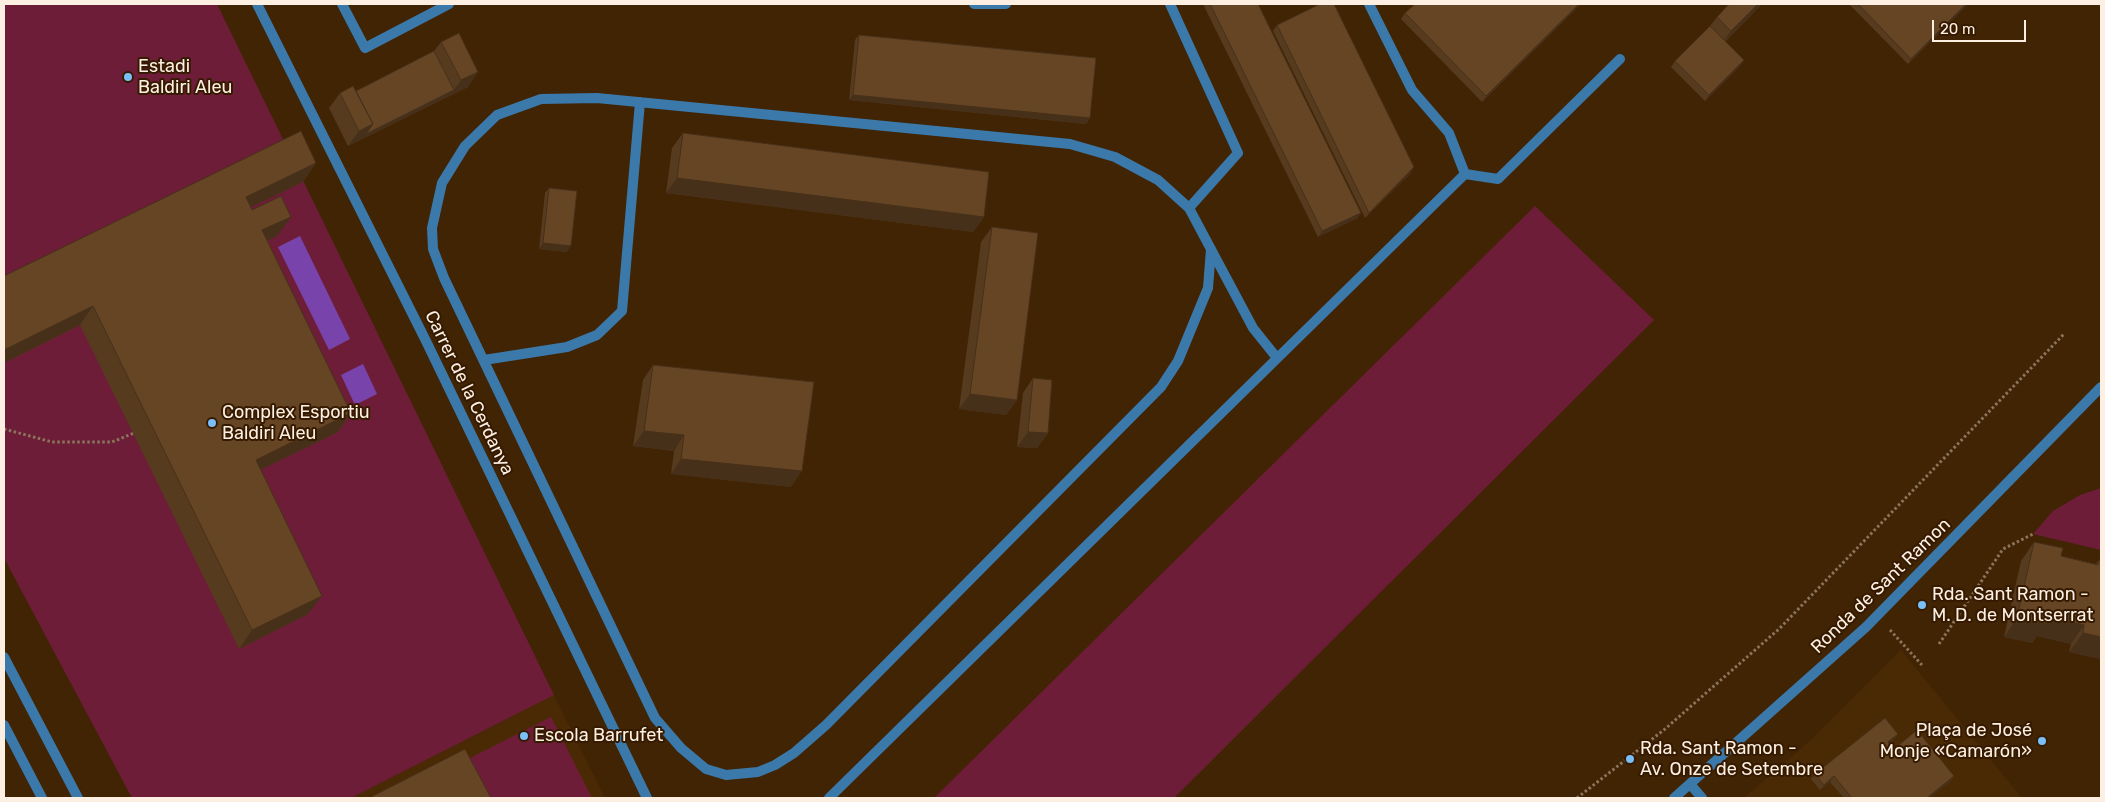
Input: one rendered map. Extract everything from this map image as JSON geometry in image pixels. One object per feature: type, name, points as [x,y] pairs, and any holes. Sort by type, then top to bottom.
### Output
[{"type":"street","name":"Carrer de la Cerdanya","points":[[257,4],[426,341],[647,798]]},
{"type":"street","points":[[342,4],[365,48],[449,4]]},
{"type":"street","points":[[974,4],[1006,4]]},
{"type":"street","points":[[1170,4],[1238,154],[1189,208]]},
{"type":"street","points":[[1371,5],[1412,90],[1449,133],[1465,174]]},
{"type":"street","points":[[1465,174],[1498,179],[1620,59]]},
{"type":"street","points":[[1211,250],[1208,288],[1196,321],[1178,361],[1161,387],[826,725],[794,753],[775,765],[758,772],[726,775],[706,769],[681,748],[655,718],[444,278],[433,249],[432,228],[442,183],[465,146],[497,115],[541,99],[597,98],[1070,144],[1115,157],[1158,180],[1189,208],[1253,328],[1277,358]]},
{"type":"street","points":[[484,360],[567,346],[597,336],[622,311],[640,102]]},
{"type":"street","points":[[829,798],[1465,174]]},
{"type":"street","name":"Ronda de Sant Ramon","points":[[1674,798],[1878,616],[2101,387]]},
{"type":"street","points":[[4,657],[78,798]]},
{"type":"street","points":[[4,725],[42,798]]},
{"type":"street","points":[[1690,784],[1702,798]]},
{"type":"path","points":[[1577,798],[1665,729],[1779,629],[2064,334]]},
{"type":"path","points":[[4,429],[52,442],[112,442],[134,433]]},
{"type":"path","points":[[1939,644],[2003,549],[2033,534]]},
{"type":"path","points":[[1878,616],[1922,665]]},
{"type":"shaded area","name":"Complex Esportiu Baldiri Aleu","points":[[4,4],[217,4],[554,695],[351,798],[132,798],[4,558]]},
{"type":"shaded area","points":[[1535,206],[1654,320],[1174,798],[934,798]]},
{"type":"shaded area","points":[[300,236],[350,339],[329,350],[278,247]]},
{"type":"shaded area","points":[[363,364],[377,394],[355,405],[341,375]]},
{"type":"shaded area","points":[[2101,488],[2101,550],[2033,534],[2053,511],[2080,495]]},
{"type":"shaded area","points":[[1901,650],[2022,798],[1745,798],[1803,747]]},
{"type":"shaded area","name":"Escola Barrufet","points":[[554,695],[605,798],[351,798]]},
{"type":"shaded area","points":[[551,717],[592,798],[485,798],[466,760]]},
{"type":"building","points":[[1210,4],[1258,4],[1361,213],[1322,231]]},
{"type":"building","points":[[1320,4],[1334,4],[1414,167],[1369,213],[1277,25]]},
{"type":"building","points":[[1415,4],[1579,4],[1486,96],[1405,13]]},
{"type":"building","points":[[1729,4],[1758,4],[1731,31],[1717,17]]},
{"type":"building","points":[[1858,4],[1966,4],[1911,59]]},
{"type":"building","points":[[1710,26],[1744,60],[1709,95],[1675,61]]},
{"type":"building","points":[[459,33],[478,72],[461,80],[441,42]]},
{"type":"building","points":[[859,35],[1096,58],[1090,118],[853,95]]},
{"type":"building","points":[[434,51],[454,90],[366,134],[373,124],[356,91]]},
{"type":"building","points":[[353,86],[373,124],[359,131],[340,93]]},
{"type":"building","points":[[301,131],[316,163],[246,197],[252,210],[281,196],[291,217],[262,230],[351,413],[256,460],[322,596],[252,630],[93,306],[4,350],[4,276]]},
{"type":"building","points":[[683,133],[989,172],[984,217],[677,178]]},
{"type":"building","points":[[549,188],[577,191],[571,246],[543,243]]},
{"type":"building","points":[[992,227],[1038,233],[1017,400],[970,394]]},
{"type":"building","points":[[653,365],[814,382],[802,471],[681,459],[684,435],[644,431]]},
{"type":"building","points":[[1033,378],[1052,380],[1048,433],[1028,432]]},
{"type":"building","points":[[2034,542],[2063,548],[2061,556],[2098,565],[2101,559],[2101,637],[2083,633],[2084,625],[2047,616],[2045,624],[2017,618]]},
{"type":"building","points":[[1885,718],[1898,734],[1888,742],[1894,749],[1917,730],[1954,776],[1927,798],[1850,798],[1834,776],[1824,785],[1815,774]]},
{"type":"building","points":[[465,749],[491,798],[369,798]]},
{"type":"place","name":"Estadi Baldiri Aleu","points":[[128,77]]},
{"type":"place","name":"Complex Esportiu Baldiri Aleu","points":[[212,423]]},
{"type":"place","name":"Rda. Sant Ramon - M. D. de Montserrat","points":[[1922,605]]},
{"type":"place","name":"Escola Barrufet","points":[[524,736]]},
{"type":"place","name":"Plaça de José Monje «Camarón»","points":[[2042,741]]},
{"type":"place","name":"Rda. Sant Ramon - Av. Onze de Setembre","points":[[1630,759]]}]
